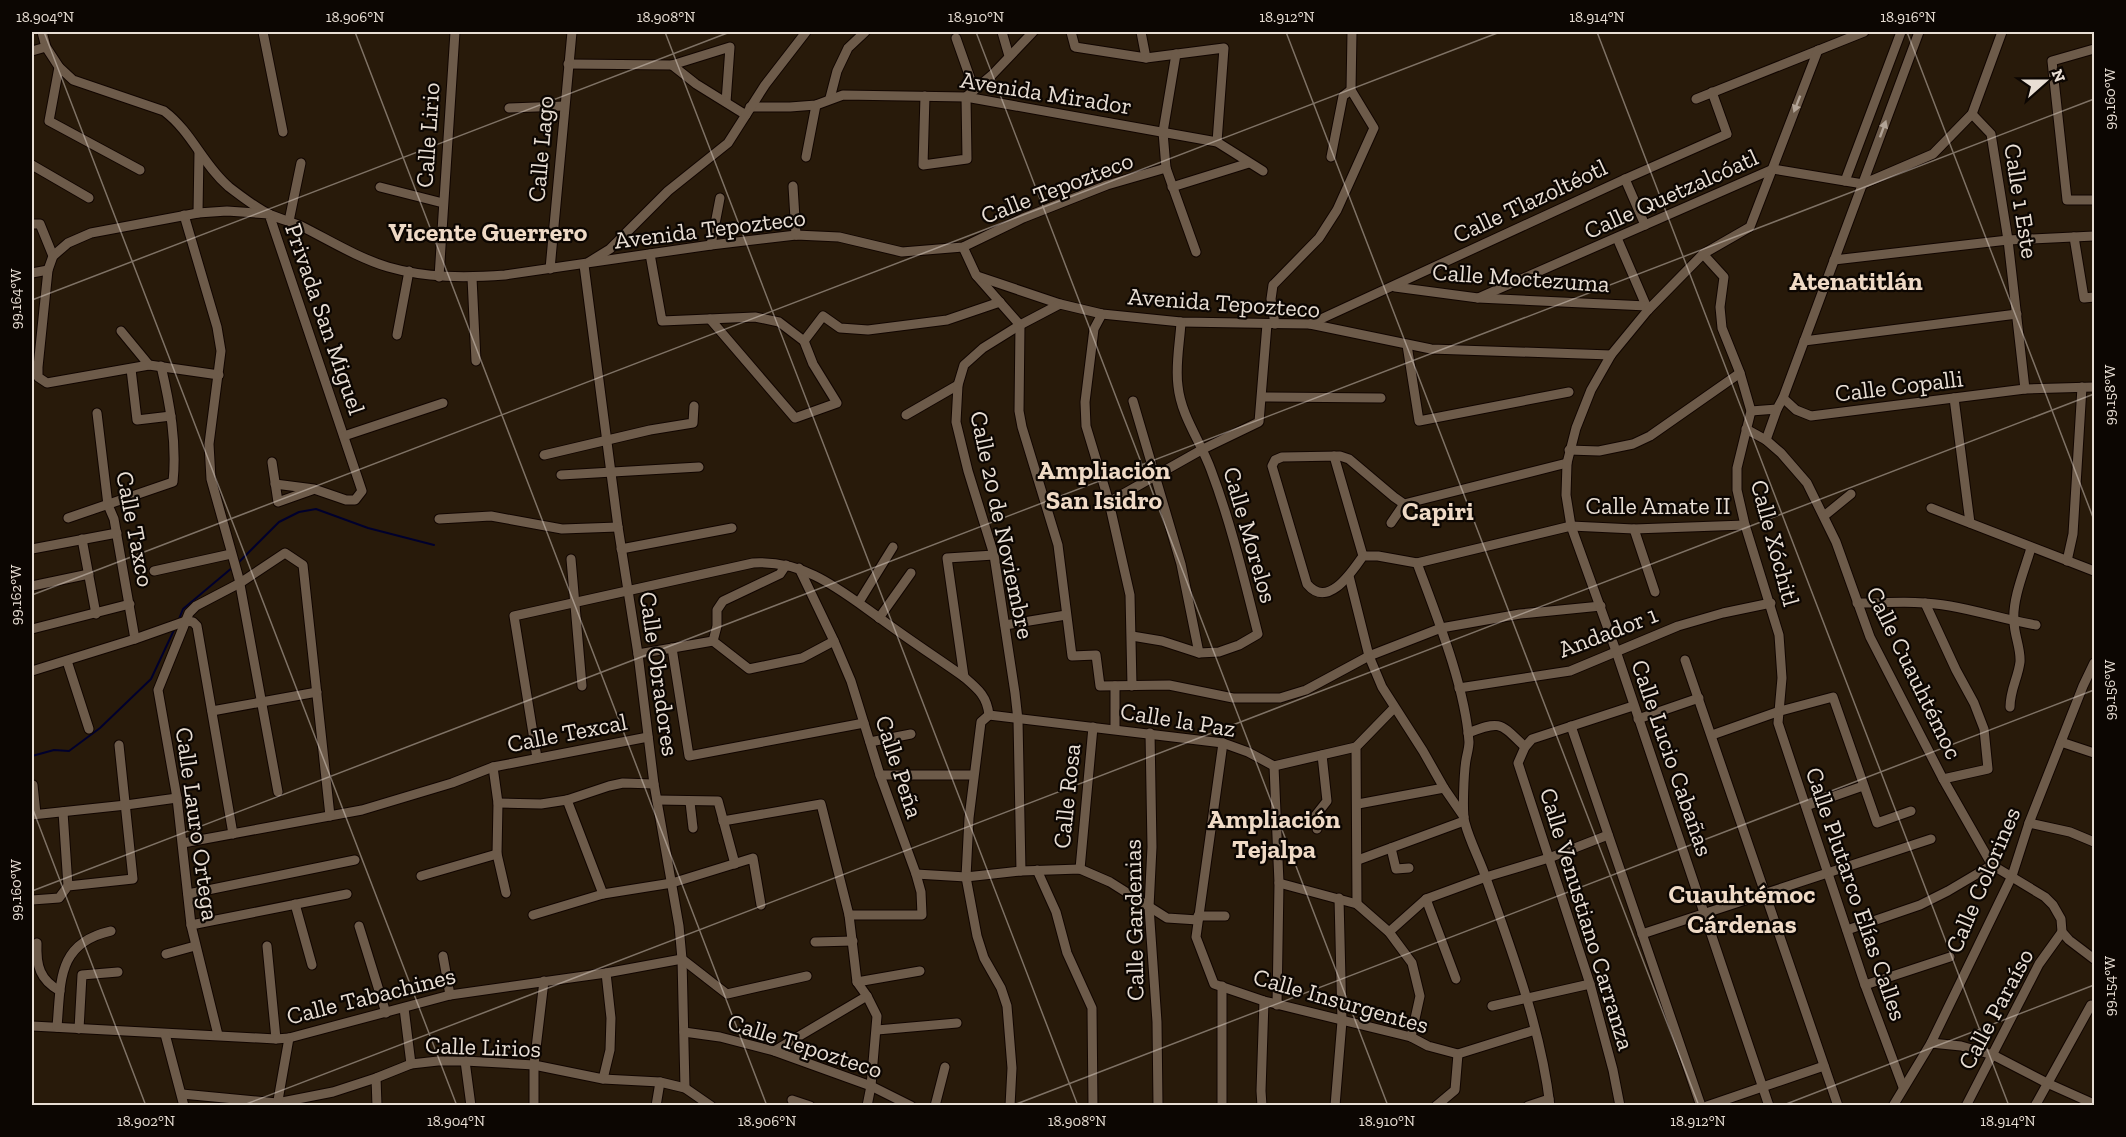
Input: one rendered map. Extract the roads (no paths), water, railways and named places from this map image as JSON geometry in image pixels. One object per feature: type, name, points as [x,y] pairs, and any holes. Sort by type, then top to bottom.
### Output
[{"type":"street","points":[[42,32],[46,47],[59,67],[49,121],[140,170]]},
{"type":"street","points":[[263,32],[284,132]]},
{"type":"street","name":"Calle Lirio","points":[[439,277],[455,32]]},
{"type":"street","name":"Calle Lago","points":[[550,269],[572,32]]},
{"type":"street","points":[[584,265],[610,249],[668,191],[728,143],[748,111],[806,32]]},
{"type":"street","points":[[830,99],[837,70],[848,48],[865,32]]},
{"type":"street","points":[[1002,32],[1009,56]]},
{"type":"street","points":[[925,96],[923,165],[967,159],[966,97],[992,75],[1033,32]]},
{"type":"street","points":[[1071,32],[1075,47],[1146,58],[1224,48],[1217,142]]},
{"type":"street","points":[[1141,32],[1146,58]]},
{"type":"street","points":[[1109,502],[1259,422],[1271,324],[1273,285],[1319,238],[1337,210],[1374,128],[1351,90],[1352,32]]},
{"type":"street","points":[[1696,99],[1864,32]]},
{"type":"street","points":[[1845,181],[1901,32]]},
{"type":"street","points":[[1766,440],[1919,32]]},
{"type":"street","points":[[1863,184],[1933,154],[1972,114],[2002,32]]},
{"type":"street","points":[[956,38],[974,89]]},
{"type":"street","points":[[32,51],[46,47]]},
{"type":"street","points":[[568,64],[672,64],[730,47],[726,102]]},
{"type":"street","points":[[2094,49],[2052,62],[2067,200],[2094,200]]},
{"type":"street","name":"Calle Lucio Cabañas","points":[[1769,1106],[1601,606],[1571,526],[1566,495],[1567,463],[1569,450],[1591,390],[1611,356],[1648,308],[1702,254],[1750,227],[1818,50]]},
{"type":"street","points":[[1176,54],[1163,132],[1166,168],[1196,252]]},
{"type":"street","points":[[672,64],[696,84],[726,102],[748,111]]},
{"type":"street","name":"Avenida Tepozteco","points":[[59,67],[73,80],[87,86],[164,111],[187,133],[213,172],[230,187],[269,214],[289,221],[368,259],[409,272],[439,277],[472,278],[584,265],[711,245],[796,235],[839,237],[902,252],[963,247]]},
{"type":"street","points":[[1331,157],[1343,96],[1351,90]]},
{"type":"street","name":"Calle Tlazoltéotl","points":[[1310,324],[1727,134],[1712,93]]},
{"type":"street","name":"Avenida Mirador","points":[[748,111],[816,105],[843,95],[966,97],[1217,142],[1263,171]]},
{"type":"street","points":[[806,157],[816,105]]},
{"type":"street","points":[[509,108],[564,106]]},
{"type":"street","name":"Calle 1 Este","points":[[1972,114],[1991,134],[2008,240],[2025,389]]},
{"type":"street","points":[[198,152],[198,213]]},
{"type":"street","points":[[289,221],[301,163]]},
{"type":"street","points":[[1172,187],[1249,163]]},
{"type":"street","points":[[32,165],[89,198]]},
{"type":"street","name":"Calle Tepozteco","points":[[963,247],[1023,218],[1096,189],[1166,168]]},
{"type":"street","name":"Calle Quetzalcóatl","points":[[1478,298],[1773,169],[1863,184]]},
{"type":"street","points":[[1625,179],[1645,225]]},
{"type":"street","points":[[793,186],[796,235]]},
{"type":"street","points":[[380,187],[443,203]]},
{"type":"street","points":[[711,245],[720,198]]},
{"type":"street","points":[[219,375],[149,365],[47,382],[38,377],[48,270],[53,256],[68,243],[91,233],[198,213],[227,211],[269,214]]},
{"type":"street","name":"Privada San Miguel","points":[[269,214],[362,491],[355,500],[346,500],[314,489]]},
{"type":"street","points":[[183,215],[217,327],[221,351],[209,444],[212,479],[240,581],[278,792]]},
{"type":"street","points":[[32,224],[40,224],[53,256]]},
{"type":"street","points":[[1834,260],[2008,240],[2094,236]]},
{"type":"street","points":[[2074,237],[2084,297],[2094,297]]},
{"type":"street","points":[[1617,238],[1648,308]]},
{"type":"street","points":[[963,247],[976,275],[1018,323],[1021,419],[1027,446],[1058,541],[1072,656],[1096,655],[1100,686],[1169,685],[1233,698],[1280,698],[1306,690],[1369,656],[1441,628],[1520,614],[1601,606]]},
{"type":"street","points":[[650,254],[662,321],[755,317],[779,322],[804,341],[813,364],[837,403],[795,418],[710,319]]},
{"type":"street","points":[[1702,254],[1724,277],[1720,307],[1722,328],[1749,397],[1751,411],[1777,409]]},
{"type":"street","name":"Calle Obradores","points":[[584,265],[621,554],[638,654],[654,784],[672,882],[682,959],[685,1088]]},
{"type":"street","points":[[32,273],[48,270]]},
{"type":"street","points":[[397,335],[409,272]]},
{"type":"street","name":"Avenida Tepozteco","points":[[976,275],[1032,295],[1102,314],[1181,322],[1310,324],[1431,349],[1611,356]]},
{"type":"street","points":[[472,278],[476,361]]},
{"type":"street","name":"Calle Moctezuma","points":[[1392,287],[1478,298],[1648,308]]},
{"type":"street","points":[[804,341],[823,316],[840,328],[868,330],[947,320],[1000,302]]},
{"type":"street","points":[[1018,323],[1055,302]]},
{"type":"street","points":[[1102,314],[1094,329],[1085,402],[1086,426],[1109,502],[1130,595],[1132,686]]},
{"type":"street","points":[[1804,341],[2017,314]]},
{"type":"street","name":"Calle Morelos","points":[[1132,636],[1162,641],[1199,653],[1219,652],[1239,645],[1258,634],[1219,494],[1203,450],[1186,417],[1177,384],[1181,322]]},
{"type":"street","name":"Calle 20 de Noviembre","points":[[1018,323],[964,365],[958,386],[956,422],[993,555],[1005,625],[1018,720],[1021,871]]},
{"type":"street","points":[[121,331],[149,365]]},
{"type":"street","points":[[1407,345],[1419,421],[1569,392]]},
{"type":"street","points":[[68,518],[173,482],[175,464],[171,416],[161,366]]},
{"type":"street","points":[[131,369],[137,420],[171,416]]},
{"type":"street","points":[[1569,450],[1599,451],[1633,444],[1650,436],[1740,373]]},
{"type":"street","points":[[906,415],[958,386]]},
{"type":"street","points":[[2067,561],[2073,534],[2082,387]]},
{"type":"street","name":"Calle Copalli","points":[[1783,398],[1796,410],[1811,417],[2025,389],[2094,387]]},
{"type":"street","points":[[1262,397],[1381,398]]},
{"type":"street","points":[[1954,398],[1970,524]]},
{"type":"street","points":[[1133,401],[1177,550],[1199,653]]},
{"type":"street","name":"Privada San Miguel","points":[[344,436],[443,403]]},
{"type":"street","points":[[544,455],[693,423],[694,406]]},
{"type":"street","name":"Calle Xóchitl","points":[[1751,411],[1737,468],[1737,490],[1745,525],[1779,635],[1782,678],[1778,712]]},
{"type":"street","name":"Calle Taxco","points":[[97,413],[108,505],[117,533],[135,639]]},
{"type":"street","name":"Calle Cuauhtémoc","points":[[1746,429],[1766,440],[1807,483],[1836,542],[1874,646],[1943,779],[1992,865]]},
{"type":"street","points":[[1363,556],[1349,576],[1332,590],[1323,594],[1313,592],[1307,584],[1272,466],[1275,460],[1282,457],[1334,456],[1350,459],[1404,504]]},
{"type":"street","points":[[1334,456],[1363,556]]},
{"type":"street","points":[[272,462],[278,502],[314,489]]},
{"type":"street","points":[[1391,523],[1404,504],[1567,463]]},
{"type":"street","points":[[561,475],[699,467]]},
{"type":"street","points":[[275,484],[314,489]]},
{"type":"street","points":[[1824,516],[1851,494]]},
{"type":"street","points":[[1931,508],[2094,571]]},
{"type":"street","points":[[439,519],[491,516],[562,529],[618,528]]},
{"type":"street","name":"Calle Amate II","points":[[1418,564],[1571,526],[1634,529],[1745,525]]},
{"type":"street","points":[[621,554],[732,528]]},
{"type":"street","points":[[1634,529],[1655,592]]},
{"type":"street","points":[[32,549],[117,533]]},
{"type":"street","points":[[77,540],[89,574],[96,614]]},
{"type":"street","points":[[859,602],[893,547]]},
{"type":"street","points":[[2010,707],[2010,694],[2020,663],[2014,608],[2031,548]]},
{"type":"street","points":[[183,622],[196,606],[285,553],[303,565],[330,816]]},
{"type":"street","points":[[964,677],[947,558],[993,555]]},
{"type":"street","points":[[1363,556],[1378,556],[1418,564],[1459,688],[1468,733],[1464,819]]},
{"type":"street","points":[[154,571],[232,558]]},
{"type":"street","points":[[571,559],[582,687]]},
{"type":"street","points":[[537,758],[514,616],[753,563],[771,562],[786,565],[821,578],[859,602],[964,677],[981,691],[987,702],[989,715],[981,722],[969,818],[966,877],[977,936],[984,958],[1001,987],[1007,1006],[1012,1068],[1010,1106]]},
{"type":"street","points":[[713,640],[717,626],[717,610],[723,601],[780,574],[786,565]]},
{"type":"street","name":"Calle Peña","points":[[799,568],[851,681],[880,775],[921,892],[922,915],[849,915]]},
{"type":"street","points":[[879,618],[911,573]]},
{"type":"street","points":[[32,586],[89,574]]},
{"type":"street","points":[[1349,576],[1369,656],[1382,687],[1464,819],[1486,877],[1535,1030],[1549,1102],[1528,1106]]},
{"type":"street","name":"Andador 1","points":[[1459,688],[1570,671],[1701,618],[1770,603]]},
{"type":"street","points":[[1857,603],[1948,605],[2036,625]]},
{"type":"street","points":[[1925,603],[1974,703],[1984,729],[1988,769],[1943,779]]},
{"type":"street","points":[[32,629],[130,604]]},
{"type":"street","points":[[1005,625],[1066,615]]},
{"type":"street","points":[[32,671],[183,622],[193,622],[197,626],[233,834]]},
{"type":"street","name":"Calle Lauro Ortega","points":[[183,622],[158,690],[177,798],[191,925],[218,1035]]},
{"type":"street","points":[[713,640],[749,669],[802,658],[834,640]]},
{"type":"street","points":[[638,654],[713,640]]},
{"type":"street","points":[[672,648],[689,756],[864,723]]},
{"type":"street","points":[[1685,660],[1838,1106]]},
{"type":"street","points":[[67,661],[89,729]]},
{"type":"street","name":"Calle Colorines","points":[[1893,1106],[1931,1043],[2012,876],[2029,823],[2094,663]]},
{"type":"street","points":[[1115,686],[1115,729]]},
{"type":"street","points":[[2084,686],[2094,689]]},
{"type":"street","points":[[212,711],[317,692]]},
{"type":"street","points":[[1712,735],[1778,712],[1833,697],[1877,823],[1911,811]]},
{"type":"street","points":[[1638,719],[1699,698]]},
{"type":"street","points":[[1468,733],[1490,725],[1503,726],[1525,747],[1532,739],[1633,706]]},
{"type":"street","points":[[1277,1005],[1279,883],[1274,766],[1356,747],[1394,708]]},
{"type":"street","name":"Calle Plutarco Elías Calles","points":[[1778,712],[1781,736],[1865,985],[1903,1088]]},
{"type":"street","name":"Calle la Paz","points":[[989,715],[1223,743],[1248,752],[1274,766]]},
{"type":"street","points":[[1571,726],[1701,1106]]},
{"type":"street","name":"Calle Rosa","points":[[1080,869],[1093,727]]},
{"type":"street","name":"Calle Gardenias","points":[[1150,733],[1152,847],[1149,906],[1157,1022],[1158,1106]]},
{"type":"street","points":[[870,742],[911,734]]},
{"type":"street","name":"Calle Texcal","points":[[183,843],[330,816],[392,802],[452,783],[493,766],[648,737]]},
{"type":"street","points":[[2061,742],[2094,753]]},
{"type":"street","points":[[1222,1106],[1218,985],[1204,961],[1197,937],[1223,743]]},
{"type":"street","points":[[68,886],[133,879],[119,745]]},
{"type":"street","points":[[1356,747],[1357,904]]},
{"type":"street","name":"Calle Venustiano Carranza","points":[[1525,747],[1518,763],[1590,984],[1620,1106]]},
{"type":"street","points":[[1317,829],[1316,815],[1327,801],[1322,755]]},
{"type":"street","points":[[493,766],[498,803],[497,854],[506,894]]},
{"type":"street","points":[[880,775],[974,775]]},
{"type":"street","points":[[498,803],[533,804],[567,800],[623,783],[654,784]]},
{"type":"street","points":[[33,785],[34,814],[177,798]]},
{"type":"street","points":[[1806,806],[1863,786]]},
{"type":"street","points":[[1358,804],[1444,788]]},
{"type":"street","points":[[567,800],[603,894]]},
{"type":"street","points":[[657,800],[718,801],[735,864]]},
{"type":"street","points":[[690,802],[693,828]]},
{"type":"street","points":[[723,821],[821,804],[849,915],[857,982],[877,1016],[867,1106]]},
{"type":"street","points":[[32,900],[59,898],[68,886],[63,812]]},
{"type":"street","points":[[1358,860],[1464,819]]},
{"type":"street","points":[[2029,823],[2070,832],[2094,842]]},
{"type":"street","points":[[1389,932],[1426,898],[1549,858],[1608,835]]},
{"type":"street","points":[[1642,934],[1931,839]]},
{"type":"street","points":[[1391,848],[1396,869],[1409,868]]},
{"type":"street","points":[[421,876],[497,854]]},
{"type":"street","points":[[533,915],[603,894],[672,882],[753,858],[761,905]]},
{"type":"street","points":[[188,894],[355,860]]},
{"type":"street","points":[[1847,930],[1920,904],[1948,891],[1992,865],[2045,897],[2061,919],[2062,932],[2094,959]]},
{"type":"street","points":[[916,874],[966,877],[1021,871],[1080,869],[1110,882],[1167,918],[1225,916]]},
{"type":"street","points":[[1037,870],[1056,912],[1067,953],[1092,1008],[1093,1106]]},
{"type":"street","points":[[1279,883],[1357,904],[1389,932],[1412,963],[1420,996],[1411,1037]]},
{"type":"street","points":[[191,925],[347,894]]},
{"type":"street","points":[[1335,1106],[1342,1022],[1339,898]]},
{"type":"street","points":[[1426,898],[1456,979]]},
{"type":"street","points":[[295,904],[312,965]]},
{"type":"street","points":[[359,926],[386,1012]]},
{"type":"street","points":[[57,1027],[65,965],[74,950],[94,935],[111,931]]},
{"type":"street","name":"Calle Paraíso","points":[[1966,1106],[2039,964],[2062,932]]},
{"type":"street","points":[[815,942],[853,941]]},
{"type":"street","points":[[37,944],[36,957],[40,972],[48,984],[60,991]]},
{"type":"street","points":[[166,954],[195,946]]},
{"type":"street","points":[[267,946],[276,1040]]},
{"type":"street","points":[[443,956],[450,995]]},
{"type":"street","points":[[1865,985],[1950,957]]},
{"type":"street","points":[[682,959],[727,994],[807,976]]},
{"type":"street","name":"Calle Tabachines","points":[[32,1026],[276,1040],[450,995],[606,973],[682,959]]},
{"type":"street","points":[[857,982],[920,971]]},
{"type":"street","points":[[79,1029],[82,975],[118,972]]},
{"type":"street","points":[[603,1079],[610,1050],[611,1018],[606,973]]},
{"type":"street","points":[[534,1106],[534,1065],[544,981]]},
{"type":"street","points":[[1492,1006],[1590,984]]},
{"type":"street","name":"Calle Insurgentes","points":[[1218,985],[1277,1005],[1411,1037],[1428,1046],[1458,1054]]},
{"type":"street","points":[[774,1051],[867,996]]},
{"type":"street","points":[[1263,1106],[1261,1091],[1264,1001]]},
{"type":"street","points":[[2035,1106],[2091,1005]]},
{"type":"street","points":[[404,1008],[411,1064]]},
{"type":"street","points":[[877,1030],[957,1023]]},
{"type":"street","points":[[1436,1106],[1455,1090],[1458,1054],[1535,1030]]},
{"type":"street","name":"Calle Tepozteco","points":[[684,1032],[720,1036],[774,1051],[871,1086],[911,1106]]},
{"type":"street","points":[[165,1034],[184,1106]]},
{"type":"street","points":[[277,1104],[289,1038]]},
{"type":"street","points":[[1931,1043],[1961,1046],[1993,1055],[2094,1104]]},
{"type":"street","points":[[465,1061],[471,1106]]},
{"type":"street","name":"Calle Lirios","points":[[182,1094],[277,1104],[333,1092],[411,1064],[465,1061],[534,1065],[603,1079],[660,1082],[685,1088],[711,1106]]},
{"type":"street","points":[[1707,1106],[1824,1066]]},
{"type":"street","points":[[935,1106],[945,1067]]},
{"type":"street","points":[[376,1078],[377,1106]]},
{"type":"street","points":[[656,1106],[660,1082]]},
{"type":"street","points":[[792,1100],[810,1106]]},
{"type":"waterway","points":[[237,564],[279,522],[299,512],[316,509],[368,528],[434,545]]},
{"type":"waterway","points":[[179,619],[183,609],[233,567]]},
{"type":"waterway","points":[[32,756],[54,750],[69,751],[100,728],[151,679],[174,630]]},
{"type":"district","name":"Vicente Guerrero","points":[[488,232]]},
{"type":"district","name":"Atenatitlán","points":[[1856,281]]},
{"type":"district","name":"Ampliación San Isidro","points":[[1104,485]]},
{"type":"district","name":"Capiri","points":[[1438,511]]},
{"type":"district","name":"Ampliación Tejalpa","points":[[1274,834]]},
{"type":"district","name":"Cuauhtémoc Cárdenas","points":[[1742,909]]}]
